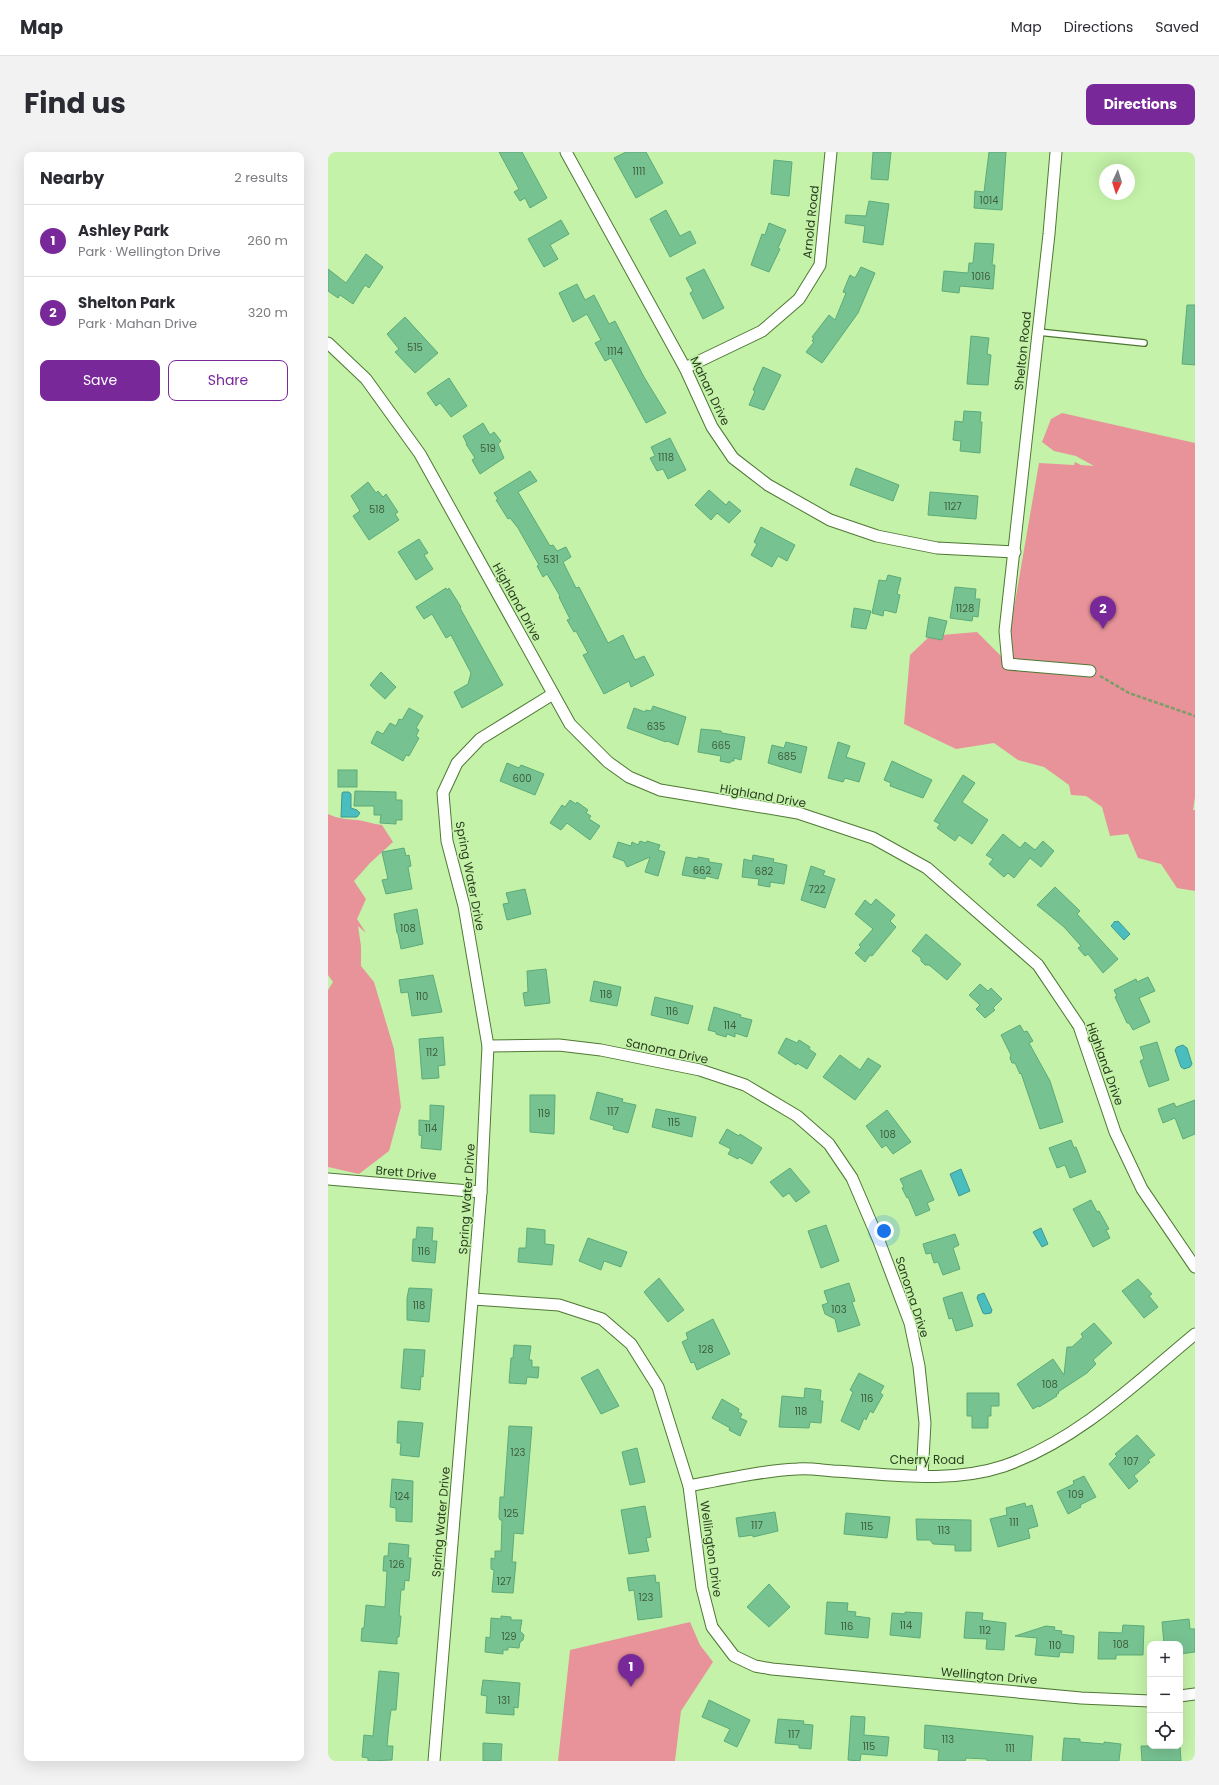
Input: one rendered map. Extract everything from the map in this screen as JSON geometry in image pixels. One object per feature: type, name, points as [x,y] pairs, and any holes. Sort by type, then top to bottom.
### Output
[{"type":"street","name":"Mahan Drive","points":[[566,152],[685,368],[712,427],[733,458],[768,485],[830,520],[877,536],[937,548],[1015,552]]},
{"type":"street","name":"Arnold Road","points":[[685,368],[762,331],[799,299],[820,265],[831,152]]},
{"type":"street","name":"Shelton Road","points":[[1056,152],[1049,234],[1006,631],[1008,664],[1090,671]]},
{"type":"street","name":"Highland Drive","points":[[328,343],[366,379],[420,454],[570,724],[608,762],[629,777],[660,790],[798,813],[873,838],[927,868],[1038,965],[1079,1026],[1115,1132],[1142,1189],[1195,1267]]},
{"type":"street","name":"Spring Water Drive","points":[[434,1761],[482,1192],[488,1046],[464,906],[447,841],[443,792],[457,763],[480,739],[553,694]]},
{"type":"street","name":"Sanoma Drive","points":[[488,1046],[559,1045],[601,1050],[700,1070],[745,1086],[797,1116],[829,1144],[852,1178],[879,1241],[910,1323],[919,1366],[925,1423],[922,1476]]},
{"type":"street","name":"Brett Drive","points":[[328,1179],[482,1192]]},
{"type":"street","name":"Wellington Drive","points":[[473,1299],[559,1305],[602,1319],[631,1344],[658,1387],[689,1486],[702,1588],[712,1627],[734,1656],[755,1666],[1081,1698],[1147,1701]]},
{"type":"street","name":"Cherry Road","points":[[689,1486],[742,1476],[797,1469],[922,1476],[949,1476],[976,1473],[1004,1466],[1038,1452],[1091,1420],[1195,1334]]},
{"type":"street","points":[[1183,1696],[1195,1694]]},
{"type":"lane","points":[[1038,332],[1144,343]]},
{"type":"path","points":[[1090,671],[1129,693],[1195,716]]},
{"type":"shaded area","points":[[1062,413],[1195,443],[1195,797],[1193,810],[1195,810],[1195,891],[1177,888],[1161,864],[1138,858],[1128,834],[1110,836],[1102,807],[1086,796],[1071,795],[1069,785],[1044,767],[1018,760],[994,743],[956,749],[904,724],[910,655],[930,636],[977,632],[1005,660],[1039,463],[1074,465],[1075,462],[1081,465],[1094,466],[1076,456],[1054,451],[1042,442],[1051,419]]},
{"type":"shaded area","points":[[328,814],[339,818],[360,820],[382,825],[393,842],[370,863],[354,881],[366,899],[357,919],[366,933],[358,926],[361,946],[361,966],[374,982],[394,1049],[401,1107],[389,1151],[359,1174],[328,1167],[328,990],[333,982],[328,975]]},
{"type":"shaded area","points":[[690,1622],[700,1645],[713,1662],[681,1711],[675,1761],[558,1761],[570,1650]]},
{"type":"water","points":[[343,792],[349,792],[351,794],[351,808],[360,813],[357,817],[341,817]]},
{"type":"water","points":[[1115,921],[1118,921],[1130,934],[1124,940],[1111,926]]},
{"type":"water","points":[[1183,1045],[1187,1048],[1192,1064],[1190,1067],[1184,1069],[1181,1067],[1175,1050],[1177,1047]]},
{"type":"water","points":[[961,1169],[970,1191],[959,1196],[950,1174]]},
{"type":"water","points":[[1041,1228],[1048,1244],[1042,1247],[1033,1232]]},
{"type":"water","points":[[984,1293],[992,1310],[991,1313],[983,1313],[977,1298],[978,1295]]},
{"type":"building","points":[[499,152],[522,152],[547,198],[530,208],[525,198],[520,201],[514,192],[519,189]]},
{"type":"building","points":[[626,152],[646,152],[663,183],[636,198],[614,158]]},
{"type":"building","points":[[873,152],[891,152],[888,180],[871,179]]},
{"type":"building","points":[[989,152],[1006,152],[1002,210],[974,208],[975,191],[984,192]]},
{"type":"building","points":[[774,160],[792,162],[789,196],[771,194]]},
{"type":"building","points":[[869,201],[889,204],[883,245],[863,242],[865,226],[845,223],[846,215],[866,216]]},
{"type":"building","points":[[666,210],[680,236],[690,231],[696,243],[670,257],[650,219]]},
{"type":"building","points":[[561,220],[569,234],[550,245],[558,259],[544,267],[528,239]]},
{"type":"building","points":[[769,223],[786,230],[778,248],[780,249],[769,272],[751,265],[762,234],[765,235]]},
{"type":"building","points":[[975,243],[994,244],[992,265],[995,265],[993,289],[960,286],[959,293],[942,291],[944,271],[968,273],[969,263],[973,263]]},
{"type":"building","points":[[366,254],[383,267],[369,288],[365,285],[353,304],[340,295],[338,298],[328,291],[328,269],[346,283]]},
{"type":"building","points":[[861,267],[875,273],[858,313],[822,363],[806,352],[814,342],[812,341],[814,338],[812,337],[829,315],[835,320],[846,293],[843,292],[850,275],[855,278]]},
{"type":"building","points":[[704,269],[724,308],[703,319],[690,293],[693,291],[686,278]]},
{"type":"building","points":[[577,284],[585,300],[594,295],[609,324],[615,321],[644,377],[666,413],[646,423],[611,358],[605,361],[595,343],[601,340],[587,314],[573,322],[559,293]]},
{"type":"building","points":[[1187,305],[1195,305],[1195,365],[1182,364]]},
{"type":"building","points":[[405,317],[438,353],[415,373],[395,352],[399,349],[387,334]]},
{"type":"building","points":[[971,336],[989,338],[987,354],[991,355],[988,385],[967,384]]},
{"type":"building","points":[[763,367],[781,375],[764,410],[749,405],[755,391],[753,390]]},
{"type":"building","points":[[449,378],[467,406],[451,417],[440,403],[436,406],[427,393]]},
{"type":"building","points":[[964,411],[981,412],[980,422],[982,422],[980,453],[960,451],[961,441],[953,440],[955,421],[963,422]]},
{"type":"building","points":[[483,423],[490,435],[494,432],[501,441],[498,444],[504,458],[480,474],[472,460],[475,458],[463,436]]},
{"type":"building","points":[[670,438],[686,470],[668,479],[663,469],[657,471],[650,458],[655,456],[651,447]]},
{"type":"building","points":[[856,468],[899,485],[893,501],[850,485]]},
{"type":"building","points":[[530,471],[537,481],[518,492],[550,546],[553,545],[557,551],[566,547],[571,557],[563,562],[576,588],[579,587],[608,643],[623,635],[635,660],[644,656],[654,675],[631,687],[629,681],[604,694],[583,655],[588,653],[576,631],[574,632],[567,620],[570,619],[559,597],[560,596],[547,574],[543,577],[537,566],[539,565],[518,528],[510,518],[508,519],[496,500],[498,499],[494,493]]},
{"type":"building","points":[[368,482],[376,493],[378,491],[383,497],[386,494],[398,512],[395,514],[399,520],[369,540],[353,516],[360,511],[351,496]]},
{"type":"building","points":[[709,490],[726,505],[729,501],[741,511],[729,523],[717,513],[711,520],[695,505]]},
{"type":"building","points":[[930,492],[978,496],[976,519],[928,515]]},
{"type":"building","points":[[761,527],[795,545],[787,561],[778,556],[772,567],[751,555],[757,544],[754,542]]},
{"type":"building","points":[[419,539],[428,553],[424,555],[433,569],[416,580],[398,552]]},
{"type":"building","points":[[888,575],[901,578],[897,594],[900,595],[896,613],[884,610],[883,616],[872,613],[879,580],[886,581]]},
{"type":"building","points":[[955,587],[976,589],[975,599],[980,599],[978,617],[973,616],[972,621],[950,618]]},
{"type":"building","points":[[446,588],[447,590],[449,588],[461,607],[460,608],[503,685],[462,708],[454,692],[468,684],[471,673],[451,635],[446,638],[432,614],[424,619],[416,607]]},
{"type":"building","points":[[854,608],[871,611],[866,629],[851,627]]},
{"type":"building","points":[[929,617],[947,621],[942,640],[926,637]]},
{"type":"building","points":[[381,672],[396,687],[385,699],[370,685]]},
{"type":"building","points":[[653,706],[686,717],[678,745],[627,728],[634,708],[645,712],[646,710],[651,711]]},
{"type":"building","points":[[409,708],[423,716],[416,728],[419,730],[416,736],[419,738],[409,756],[406,755],[403,761],[371,743],[377,731],[383,734],[390,723],[396,726],[399,719],[402,720]]},
{"type":"building","points":[[701,729],[721,731],[722,733],[745,737],[741,760],[734,758],[734,761],[731,761],[730,763],[720,761],[721,756],[698,752]]},
{"type":"building","points":[[786,742],[807,747],[801,773],[768,763],[772,745],[784,748]]},
{"type":"building","points":[[838,742],[850,746],[846,757],[865,763],[859,782],[845,778],[843,782],[828,778]]},
{"type":"building","points":[[892,761],[932,780],[923,798],[890,786],[891,783],[884,780]]},
{"type":"building","points":[[507,763],[519,768],[521,765],[544,774],[535,795],[500,781]]},
{"type":"building","points":[[338,770],[357,770],[357,787],[338,787]]},
{"type":"building","points":[[963,775],[975,783],[962,802],[988,820],[972,844],[959,835],[955,841],[937,828],[940,824],[934,821]]},
{"type":"building","points":[[355,791],[396,792],[396,800],[402,800],[402,820],[396,820],[396,824],[380,823],[381,815],[374,815],[374,806],[354,806]]},
{"type":"building","points":[[570,800],[576,804],[577,802],[588,810],[586,813],[591,816],[589,819],[600,826],[590,840],[567,823],[561,830],[550,823],[562,805],[565,807]]},
{"type":"building","points":[[1003,834],[1020,848],[1025,842],[1035,850],[1043,841],[1054,851],[1041,867],[1030,858],[1014,878],[1008,873],[1004,877],[989,864],[993,859],[986,855]]},
{"type":"building","points":[[640,841],[646,843],[647,841],[660,845],[658,850],[665,852],[658,876],[645,872],[650,857],[627,867],[624,861],[613,857],[618,842],[631,846],[632,842],[638,845]]},
{"type":"building","points":[[404,848],[406,856],[409,855],[411,866],[408,867],[412,889],[386,894],[382,880],[388,879],[382,852]]},
{"type":"building","points":[[753,855],[774,859],[773,862],[787,865],[784,884],[770,882],[770,887],[758,885],[759,879],[742,877],[744,859],[752,861]]},
{"type":"building","points":[[686,857],[709,859],[709,862],[722,864],[718,879],[706,876],[705,879],[682,875]]},
{"type":"building","points":[[811,866],[825,871],[823,875],[835,879],[825,908],[801,900]]},
{"type":"building","points":[[1055,887],[1080,911],[1077,914],[1118,959],[1103,973],[1088,954],[1085,956],[1078,948],[1081,946],[1064,927],[1037,905]]},
{"type":"building","points":[[525,889],[531,914],[507,920],[503,904],[509,903],[506,893]]},
{"type":"building","points":[[876,899],[895,915],[890,921],[896,927],[872,956],[870,955],[865,962],[855,953],[861,947],[859,945],[873,929],[855,914],[865,900],[871,905]]},
{"type":"building","points":[[417,909],[423,944],[401,949],[394,914]]},
{"type":"building","points":[[926,934],[961,964],[947,980],[929,965],[925,965],[921,961],[921,958],[912,951]]},
{"type":"building","points":[[546,969],[550,1003],[525,1006],[523,993],[528,992],[527,971]]},
{"type":"building","points":[[433,975],[442,1012],[412,1016],[408,992],[401,993],[399,980]]},
{"type":"building","points":[[1148,977],[1155,991],[1139,998],[1150,1022],[1133,1030],[1129,1023],[1127,1023],[1115,997],[1117,996],[1114,990],[1136,979],[1137,982]]},
{"type":"building","points":[[594,981],[621,987],[617,1006],[590,1001]]},
{"type":"building","points":[[980,984],[988,991],[991,988],[1002,999],[993,1008],[995,1010],[985,1018],[976,1009],[980,1005],[969,995]]},
{"type":"building","points":[[655,997],[693,1006],[688,1024],[651,1015]]},
{"type":"building","points":[[714,1007],[752,1020],[747,1037],[735,1033],[735,1037],[727,1034],[726,1037],[708,1030]]},
{"type":"building","points":[[1020,1025],[1024,1032],[1027,1031],[1033,1041],[1029,1043],[1050,1081],[1063,1122],[1040,1129],[1021,1073],[1020,1074],[1015,1063],[1012,1063],[1010,1058],[1011,1055],[1001,1035]]},
{"type":"building","points":[[443,1037],[445,1065],[438,1066],[439,1078],[422,1079],[419,1039]]},
{"type":"building","points":[[786,1038],[797,1043],[799,1040],[810,1047],[809,1049],[816,1054],[807,1069],[797,1063],[796,1065],[778,1053]]},
{"type":"building","points":[[1157,1042],[1169,1080],[1149,1087],[1140,1061],[1144,1059],[1140,1047]]},
{"type":"building","points":[[840,1055],[860,1070],[868,1058],[881,1066],[855,1100],[823,1077]]},
{"type":"building","points":[[597,1092],[623,1099],[622,1102],[636,1105],[628,1133],[613,1129],[614,1126],[590,1119]]},
{"type":"building","points":[[530,1095],[555,1095],[554,1134],[530,1132]]},
{"type":"building","points":[[1195,1100],[1195,1134],[1183,1139],[1175,1118],[1163,1123],[1158,1109],[1174,1103],[1176,1107]]},
{"type":"building","points":[[430,1105],[444,1106],[441,1150],[421,1148],[422,1136],[419,1135],[419,1120],[430,1121]]},
{"type":"building","points":[[656,1109],[696,1117],[692,1137],[652,1127]]},
{"type":"building","points":[[887,1110],[911,1142],[893,1154],[886,1145],[882,1148],[866,1126]]},
{"type":"building","points":[[727,1129],[739,1136],[740,1134],[762,1148],[752,1164],[739,1157],[738,1159],[728,1154],[731,1149],[719,1143]]},
{"type":"building","points":[[1071,1140],[1074,1148],[1076,1147],[1086,1172],[1070,1178],[1065,1165],[1057,1168],[1049,1148]]},
{"type":"building","points":[[790,1168],[810,1192],[796,1202],[789,1193],[783,1197],[770,1182]]},
{"type":"building","points":[[921,1170],[934,1200],[927,1203],[930,1210],[916,1216],[908,1197],[907,1198],[902,1188],[904,1187],[900,1179]]},
{"type":"building","points":[[1091,1200],[1097,1212],[1099,1211],[1109,1229],[1106,1230],[1110,1238],[1093,1247],[1073,1209]]},
{"type":"building","points":[[826,1225],[839,1261],[821,1268],[808,1231]]},
{"type":"building","points":[[417,1227],[433,1228],[432,1241],[437,1241],[435,1263],[412,1261],[413,1239],[416,1239]]},
{"type":"building","points":[[527,1228],[545,1230],[545,1244],[554,1245],[552,1265],[518,1262],[519,1248],[526,1248]]},
{"type":"building","points":[[955,1234],[959,1245],[953,1248],[960,1269],[943,1275],[938,1262],[934,1263],[931,1253],[926,1254],[923,1244]]},
{"type":"building","points":[[588,1238],[627,1252],[621,1267],[604,1261],[601,1270],[579,1261]]},
{"type":"building","points":[[659,1278],[684,1310],[668,1322],[644,1292]]},
{"type":"building","points":[[1138,1279],[1152,1294],[1149,1296],[1158,1307],[1144,1318],[1122,1291]]},
{"type":"building","points":[[849,1283],[855,1301],[852,1302],[860,1325],[838,1332],[835,1319],[825,1314],[822,1305],[828,1303],[824,1291]]},
{"type":"building","points":[[409,1288],[432,1289],[429,1322],[407,1320],[407,1298]]},
{"type":"building","points":[[962,1292],[973,1326],[956,1331],[952,1318],[949,1319],[943,1298]]},
{"type":"building","points":[[713,1319],[730,1354],[697,1370],[694,1362],[691,1363],[682,1342],[688,1339],[686,1333]]},
{"type":"building","points":[[1094,1323],[1112,1343],[1093,1360],[1096,1364],[1087,1373],[1058,1392],[1059,1393],[1056,1395],[1057,1396],[1033,1409],[1017,1384],[1053,1359],[1064,1375],[1067,1347],[1072,1347],[1083,1337],[1081,1334]]},
{"type":"building","points":[[514,1345],[531,1346],[529,1360],[532,1360],[532,1367],[539,1367],[538,1378],[527,1377],[526,1384],[509,1383],[511,1358],[513,1358]]},
{"type":"building","points":[[404,1349],[425,1350],[423,1377],[421,1376],[420,1390],[401,1388]]},
{"type":"building","points":[[598,1369],[619,1406],[601,1414],[581,1378]]},
{"type":"building","points":[[859,1373],[884,1386],[880,1393],[883,1395],[873,1413],[870,1411],[866,1420],[864,1418],[859,1430],[841,1421],[853,1392],[850,1390]]},
{"type":"building","points":[[805,1388],[821,1390],[820,1401],[823,1401],[821,1423],[810,1422],[809,1428],[779,1427],[782,1396],[804,1398]]},
{"type":"building","points":[[967,1393],[999,1393],[999,1406],[991,1406],[991,1416],[988,1416],[988,1428],[972,1428],[972,1416],[967,1416]]},
{"type":"building","points":[[722,1399],[739,1409],[738,1412],[742,1414],[740,1418],[747,1421],[740,1436],[729,1430],[730,1428],[712,1418]]},
{"type":"building","points":[[398,1421],[423,1423],[419,1457],[400,1455],[401,1443],[397,1443]]},
{"type":"building","points":[[509,1426],[532,1427],[523,1534],[514,1533],[512,1562],[516,1562],[513,1593],[492,1592],[494,1570],[491,1569],[491,1558],[495,1559],[495,1551],[501,1551],[502,1520],[500,1520],[499,1517],[500,1497],[504,1497]]},
{"type":"building","points":[[1137,1435],[1155,1455],[1148,1460],[1150,1462],[1134,1476],[1138,1481],[1129,1489],[1109,1464],[1117,1456],[1115,1454]]},
{"type":"building","points":[[637,1448],[645,1482],[630,1485],[622,1452]]},
{"type":"building","points":[[1084,1476],[1096,1497],[1080,1505],[1081,1507],[1068,1514],[1057,1492],[1074,1484],[1073,1481]]},
{"type":"building","points":[[392,1479],[413,1481],[412,1522],[396,1521],[396,1508],[390,1507]]},
{"type":"building","points":[[1025,1503],[1026,1507],[1032,1505],[1038,1526],[1028,1529],[1030,1538],[998,1547],[990,1519],[1007,1515],[1006,1508]]},
{"type":"building","points":[[645,1506],[651,1537],[646,1538],[649,1551],[629,1554],[621,1510]]},
{"type":"building","points":[[775,1512],[778,1531],[753,1537],[753,1535],[739,1537],[736,1518]]},
{"type":"building","points":[[846,1513],[890,1517],[887,1538],[844,1534]]},
{"type":"building","points":[[916,1519],[971,1520],[971,1551],[955,1551],[955,1545],[933,1544],[930,1540],[917,1540]]},
{"type":"building","points":[[389,1543],[409,1545],[408,1558],[411,1558],[409,1581],[405,1580],[404,1590],[401,1590],[399,1616],[401,1616],[397,1644],[361,1641],[366,1605],[385,1607],[387,1571],[383,1571],[384,1556],[388,1556]]},
{"type":"building","points":[[655,1575],[656,1583],[659,1582],[662,1617],[638,1620],[634,1590],[629,1591],[627,1578]]},
{"type":"building","points":[[769,1584],[790,1607],[769,1627],[747,1607]]},
{"type":"building","points":[[827,1602],[848,1603],[847,1611],[856,1612],[855,1616],[870,1618],[868,1638],[825,1634]]},
{"type":"building","points":[[905,1612],[922,1613],[920,1638],[890,1635],[892,1613],[905,1614]]},
{"type":"building","points":[[966,1612],[983,1613],[982,1620],[1006,1623],[1004,1650],[986,1649],[987,1639],[964,1638]]},
{"type":"building","points":[[501,1616],[511,1617],[511,1620],[522,1620],[520,1631],[524,1635],[523,1640],[520,1642],[519,1648],[508,1647],[508,1650],[503,1650],[503,1654],[485,1652],[486,1637],[490,1638],[491,1618],[501,1619]]},
{"type":"building","points":[[1189,1619],[1190,1629],[1195,1629],[1195,1652],[1183,1654],[1183,1641],[1164,1641],[1162,1622]]},
{"type":"building","points":[[1123,1625],[1144,1626],[1143,1655],[1116,1655],[1116,1659],[1098,1659],[1099,1632],[1122,1633]]},
{"type":"building","points":[[1046,1626],[1055,1627],[1054,1630],[1062,1631],[1061,1634],[1074,1636],[1073,1653],[1060,1652],[1059,1657],[1035,1655],[1037,1638],[1015,1636]]},
{"type":"building","points":[[379,1671],[399,1673],[396,1710],[391,1710],[387,1746],[393,1746],[392,1760],[368,1761],[368,1758],[362,1757],[364,1735],[373,1736]]},
{"type":"building","points":[[483,1680],[520,1683],[518,1708],[514,1707],[514,1715],[486,1713],[487,1696],[481,1695]]},
{"type":"building","points":[[709,1700],[750,1720],[737,1747],[724,1741],[730,1729],[702,1717]]},
{"type":"building","points":[[851,1716],[865,1717],[864,1735],[889,1737],[887,1756],[861,1754],[860,1761],[848,1760]]},
{"type":"building","points":[[778,1719],[804,1721],[803,1724],[813,1725],[811,1749],[799,1748],[799,1745],[775,1743]]},
{"type":"building","points":[[925,1725],[1033,1736],[1031,1761],[987,1761],[987,1759],[966,1758],[965,1761],[938,1761],[939,1750],[924,1748]]},
{"type":"building","points":[[1064,1738],[1080,1739],[1080,1742],[1121,1744],[1119,1761],[1062,1761]]},
{"type":"building","points":[[483,1743],[502,1744],[501,1761],[483,1761]]},
{"type":"building","points":[[1141,1746],[1147,1746],[1147,1749],[1180,1749],[1181,1761],[1142,1761]]},
{"type":"place","name":"Shelton Park","points":[[1103,629]]},
{"type":"place","name":"Ashley Park","points":[[631,1687]]}]
